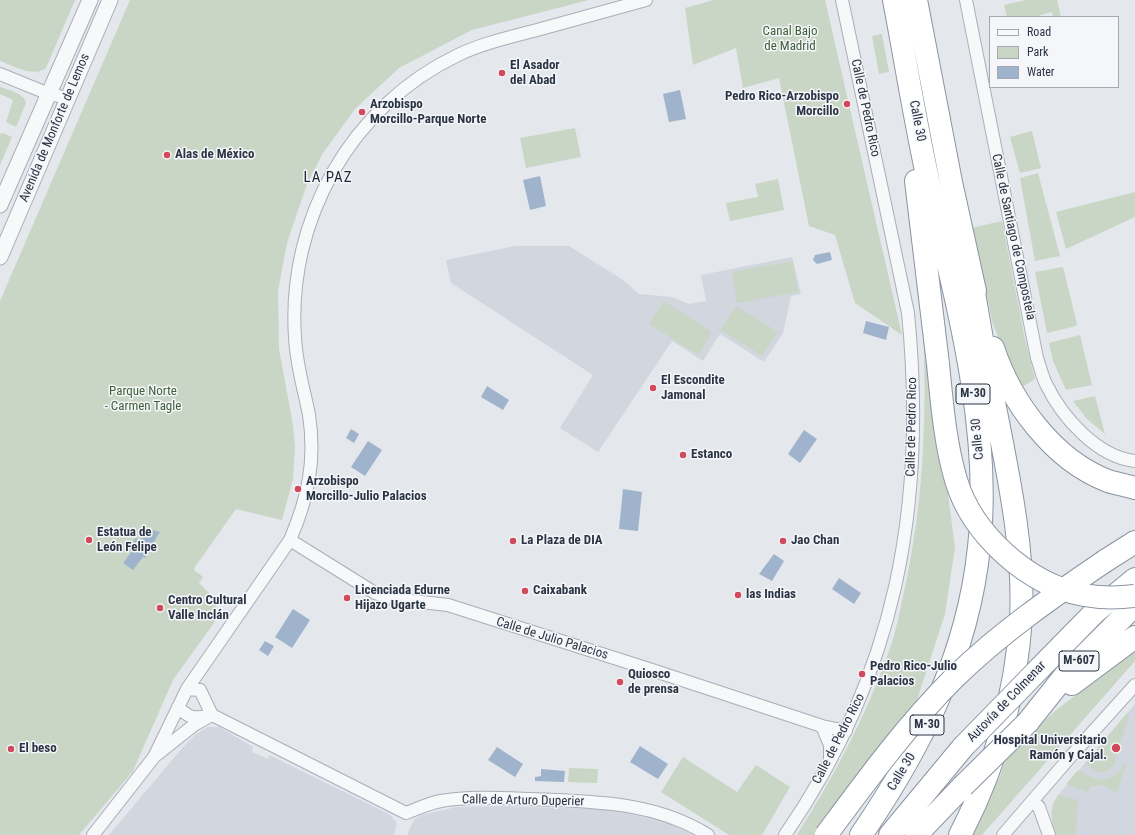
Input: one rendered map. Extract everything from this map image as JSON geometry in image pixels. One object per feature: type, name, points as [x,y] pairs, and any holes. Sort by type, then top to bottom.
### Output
[{"type":"highway","name":"Calle 30","points":[[861,835],[907,765],[930,720],[948,677],[968,612],[980,547],[982,486],[976,408],[957,300],[930,186],[894,0]]},
{"type":"highway","points":[[894,0],[893,37],[920,208],[946,430],[956,481],[974,519],[988,537],[1004,553],[1027,570],[1052,585],[1083,595],[1122,597],[1135,596]]},
{"type":"highway","name":"M-30","points":[[916,0],[970,277]]},
{"type":"highway","points":[[851,835],[894,766],[919,717],[945,656],[960,604],[968,543],[969,482],[965,407],[930,186]]},
{"type":"highway","name":"Calle 30","points":[[960,835],[976,803],[1004,724],[1017,654],[1021,617],[1021,581],[1013,510],[970,277]]},
{"type":"highway","points":[[970,277],[1010,389],[1038,429],[1059,450],[1086,470],[1108,481],[1135,488]]},
{"type":"highway","points":[[826,835],[904,732],[954,678],[1042,604],[1135,542]]},
{"type":"highway","points":[[1095,612],[1135,570]]},
{"type":"highway","name":"Autovía de Colmenar","points":[[890,835],[963,747],[1095,612],[1135,579]]},
{"type":"highway","name":"Autovía de Colmenar","points":[[916,835],[1028,722],[1067,673],[1135,605]]},
{"type":"highway","points":[[1028,722],[1074,682],[1135,637]]},
{"type":"street","name":"Avenida de Monforte de Lemos","points":[[0,205],[90,0]]},
{"type":"street","name":"Avenida de Monforte de Lemos","points":[[0,257],[110,0]]},
{"type":"street","points":[[93,835],[154,757],[187,689],[290,540],[300,516],[311,477],[312,448],[308,414],[295,347],[294,320],[296,277],[307,230],[320,195],[339,161],[371,119],[392,99],[415,82],[458,56],[489,43],[646,0]]},
{"type":"street","name":"Calle de Pedro Rico","points":[[784,835],[798,815],[846,731],[875,662],[895,591],[908,517],[912,476],[914,423],[913,362],[908,313],[842,0]]},
{"type":"street","name":"Calle de Santiago de Compostela","points":[[966,0],[1037,358],[1046,384],[1073,425],[1090,440],[1106,451],[1128,460],[1135,461]]},
{"type":"street","points":[[0,74],[49,94],[68,98]]},
{"type":"street","name":"Calle de Julio Palacios","points":[[290,540],[375,592],[395,599],[448,605],[822,726],[846,731]]},
{"type":"street","points":[[1003,835],[1135,685]]},
{"type":"street","points":[[187,689],[200,690],[212,715]]},
{"type":"street","points":[[178,706],[188,717],[196,719],[212,715]]},
{"type":"street","points":[[154,757],[194,725],[212,715]]},
{"type":"street","name":"Calle de Arturo Duperier","points":[[212,715],[406,813],[440,801],[498,798],[599,802],[653,810],[670,816],[708,835]]},
{"type":"street","points":[[822,726],[830,745],[830,759]]},
{"type":"street","points":[[1032,802],[1039,807],[1049,835]]},
{"type":"shaded area","points":[[515,246],[569,246],[623,280],[639,294],[672,297],[689,304],[706,301],[701,275],[792,257],[801,294],[791,296],[783,333],[764,362],[720,334],[703,361],[672,341],[598,452],[560,428],[593,375],[451,283],[446,260]]},
{"type":"shaded area","name":"Hospital Universitario Ramón y Cajal.","points":[[1135,704],[1135,835],[1055,835],[1051,813],[1053,803],[1058,795]]},
{"type":"shaded area","points":[[208,727],[219,727],[253,747],[252,752],[268,759],[269,755],[389,814],[397,823],[394,835],[109,835],[184,746],[196,734]]},
{"type":"shaded area","points":[[496,806],[598,809],[622,812],[668,823],[692,835],[407,835],[414,820],[422,815],[456,807]]},
{"type":"green space","points":[[0,0],[75,0],[46,68],[35,72],[23,70],[0,61]]},
{"type":"green space","name":"Parque Norte - Carmen Tagle","points":[[130,0],[589,0],[472,30],[399,68],[355,109],[323,153],[307,184],[287,243],[278,291],[279,349],[293,425],[295,448],[293,479],[282,520],[236,509],[195,567],[194,570],[203,577],[199,583],[210,594],[216,604],[216,620],[173,680],[133,771],[79,835],[0,835],[0,301]]},
{"type":"green space","name":"Canal Bajo de Madrid","points":[[714,0],[825,0],[902,335],[855,303],[835,235],[809,226],[779,78],[743,88],[736,48],[693,65],[685,8]]},
{"type":"green space","points":[[1026,0],[1057,0],[1061,16],[1053,16],[1052,12],[1038,16],[1007,16],[1004,5]]},
{"type":"green space","points":[[882,34],[889,72],[879,74],[872,36]]},
{"type":"green space","points":[[0,87],[16,92],[25,100],[26,103],[16,127],[6,122],[13,100],[0,94]]},
{"type":"green space","points":[[575,128],[581,157],[526,168],[520,138]]},
{"type":"green space","points":[[1032,131],[1041,168],[1020,173],[1010,137]]},
{"type":"green space","points":[[3,133],[12,137],[0,165],[0,134]]},
{"type":"green space","points":[[1038,173],[1060,256],[1035,261],[1020,178]]},
{"type":"green space","points":[[778,179],[784,210],[730,221],[726,203],[758,197],[755,184]]},
{"type":"green space","points":[[1135,192],[1135,217],[1066,249],[1056,212]]},
{"type":"green space","points":[[1002,221],[1025,339],[1035,379],[1019,389],[993,324],[971,228]]},
{"type":"green space","points":[[793,261],[798,292],[737,303],[732,272]]},
{"type":"green space","points":[[1063,267],[1077,324],[1076,326],[1047,333],[1035,272]]},
{"type":"green space","points":[[664,301],[712,332],[698,355],[649,324]]},
{"type":"green space","points":[[922,301],[955,547],[945,614],[915,706],[817,835],[797,835],[836,769],[859,725],[891,646],[898,621],[912,551],[921,480],[924,409],[924,338]]},
{"type":"green space","points":[[736,306],[778,332],[762,356],[721,330]]},
{"type":"green space","points":[[1080,335],[1092,385],[1066,390],[1053,361],[1049,343]]},
{"type":"green space","points":[[1095,396],[1105,434],[1088,420],[1073,401]]},
{"type":"green space","points":[[1135,649],[1135,661],[982,835],[966,835],[999,779],[1007,755],[1055,711]]},
{"type":"green space","points":[[1127,713],[1129,714],[1115,760],[1116,761],[1113,766],[1101,772],[1093,769],[1086,762]]},
{"type":"green space","points":[[683,757],[737,792],[756,765],[790,787],[762,835],[729,835],[661,792]]},
{"type":"green space","points":[[1124,763],[1126,764],[1117,793],[1102,785],[1090,787],[1088,792],[1066,784],[1078,770],[1092,778],[1102,780],[1107,779],[1119,772]]},
{"type":"green space","points":[[569,768],[598,769],[597,783],[568,782]]},
{"type":"green space","points":[[1058,795],[1078,800],[1076,835],[1055,835],[1054,833],[1052,813]]},
{"type":"water","points":[[680,90],[686,119],[669,122],[663,94]]},
{"type":"water","points":[[540,176],[546,206],[530,210],[523,180]]},
{"type":"water","points":[[830,252],[832,260],[817,264],[813,260],[815,255]]},
{"type":"water","points":[[866,321],[889,327],[886,340],[863,333]]},
{"type":"water","points":[[487,386],[509,400],[503,410],[481,397]]},
{"type":"water","points":[[351,429],[359,434],[354,443],[346,438]]},
{"type":"water","points":[[804,430],[817,439],[800,463],[788,454]]},
{"type":"water","points":[[368,441],[382,450],[365,476],[351,467]]},
{"type":"water","points":[[623,489],[642,492],[638,531],[619,529]]},
{"type":"water","points":[[153,530],[160,532],[145,558],[143,557],[133,570],[123,563],[132,551],[128,549],[136,538],[140,541],[144,535],[148,538]]},
{"type":"water","points":[[774,554],[784,561],[772,581],[759,574]]},
{"type":"water","points":[[839,578],[861,593],[854,604],[832,589]]},
{"type":"water","points":[[293,609],[310,620],[292,648],[275,637]]},
{"type":"water","points":[[265,641],[274,646],[268,656],[259,650]]},
{"type":"water","points":[[640,746],[668,764],[658,779],[630,762]]},
{"type":"water","points":[[497,747],[523,764],[515,777],[488,760]]},
{"type":"water","points":[[541,769],[565,771],[564,782],[535,781],[535,777],[541,776]]},
{"type":"place","name":"El Asador del Abad","points":[[502,73]]},
{"type":"place","name":"Pedro Rico-Arzobispo Morcillo","points":[[847,104]]},
{"type":"place","name":"Arzobispo Morcillo-Parque Norte","points":[[362,112]]},
{"type":"place","name":"Alas de México","points":[[167,155]]},
{"type":"place","name":"El Escondite Jamonal","points":[[653,388]]},
{"type":"place","name":"Estanco","points":[[683,455]]},
{"type":"place","name":"Arzobispo Morcillo-Julio Palacios","points":[[298,489]]},
{"type":"place","name":"Estatua de León Felipe","points":[[89,540]]},
{"type":"place","name":"La Plaza de DIA","points":[[513,541]]},
{"type":"place","name":"Jao Chan","points":[[783,541]]},
{"type":"place","name":"Caixabank","points":[[525,591]]},
{"type":"place","name":"las Indias","points":[[738,595]]},
{"type":"place","name":"Licenciada Edurne Hijazo Ugarte","points":[[347,598]]},
{"type":"place","name":"Centro Cultural Valle Inclán","points":[[160,608]]},
{"type":"place","name":"Pedro Rico-Julio Palacios","points":[[862,674]]},
{"type":"place","name":"Quiosco de prensa","points":[[620,682]]},
{"type":"place","name":"Hospital Universitario Ramón y Cajal.","points":[[1116,748]]},
{"type":"place","name":"El beso","points":[[11,749]]},
{"type":"district","name":"LA PAZ","points":[[328,178]]}]
